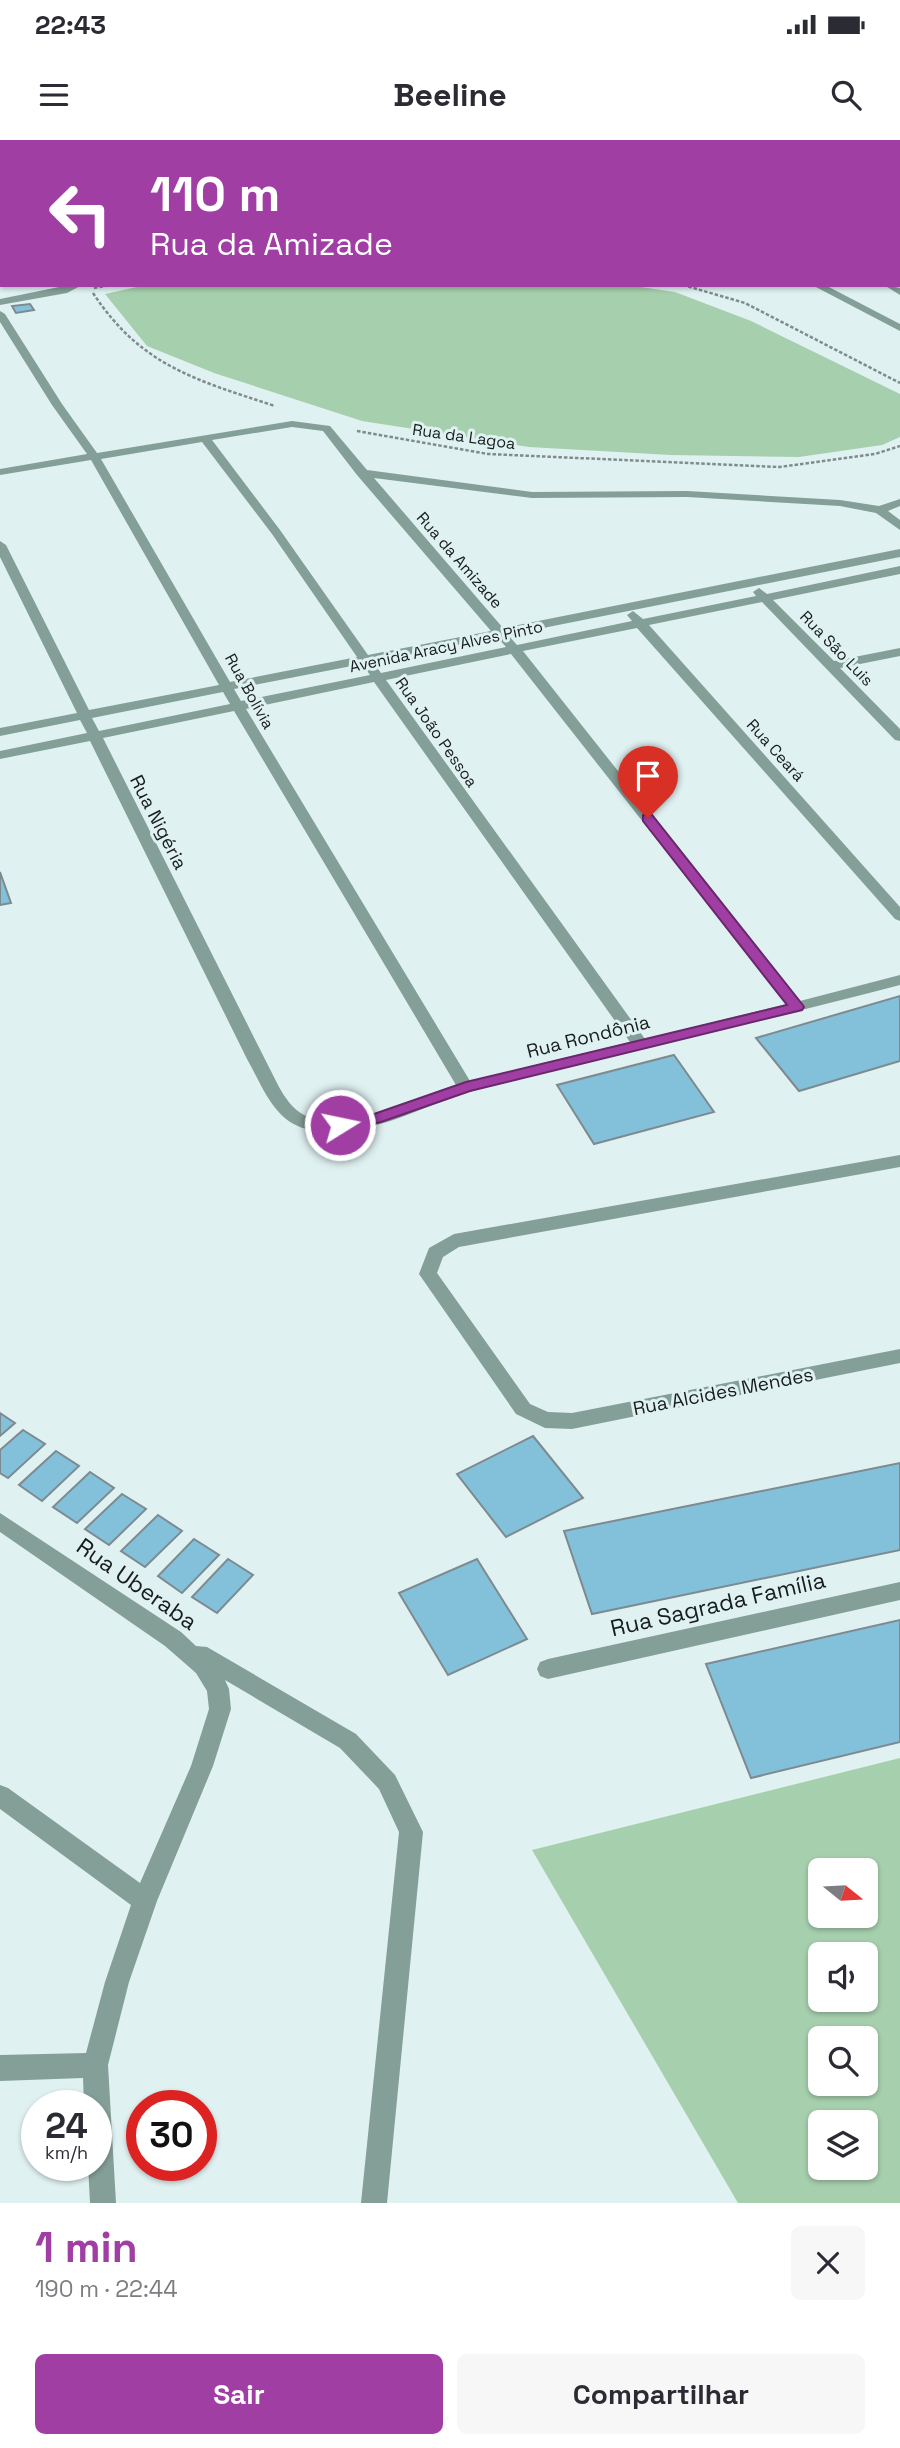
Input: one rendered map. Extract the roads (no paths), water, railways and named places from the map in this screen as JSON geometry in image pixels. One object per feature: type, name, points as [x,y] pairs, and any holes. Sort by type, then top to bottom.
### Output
[{"type":"street","points":[[0,302],[73,287]]},
{"type":"street","points":[[821,287],[900,328]]},
{"type":"street","name":"Rua Bolívia","points":[[0,314],[57,405],[94,456],[238,706],[466,1087]]},
{"type":"street","name":"Rua da Amizade","points":[[0,472],[292,424],[326,428],[361,473],[515,650],[797,1007]]},
{"type":"street","name":"Rua João Pessoa","points":[[206,440],[276,532],[378,679],[641,1045]]},
{"type":"street","points":[[361,473],[522,494],[699,495],[840,503],[880,510],[900,526]]},
{"type":"street","points":[[880,510],[900,502]]},
{"type":"street","name":"Rua Nigéria","points":[[0,545],[255,1059],[288,1115]]},
{"type":"street","name":"Avenida Aracy Alves Pinto","points":[[0,732],[900,553]]},
{"type":"street","name":"Avenida Aracy Alves Pinto","points":[[0,755],[900,570]]},
{"type":"street","name":"Rua São Luis","points":[[749,583],[900,737]]},
{"type":"street","name":"Rua Ceará","points":[[626,607],[900,916]]},
{"type":"street","points":[[829,666],[900,652]]},
{"type":"street","name":"Rua Rondônia","points":[[288,1115],[307,1124],[340,1125],[376,1119],[466,1087],[900,980]]},
{"type":"street","name":"Rua Alcides Mendes","points":[[900,1161],[454,1241],[435,1253],[428,1274],[523,1409],[545,1420],[572,1421],[900,1356]]},
{"type":"street","name":"Rua Uberaba","points":[[0,1521],[173,1639],[204,1666],[218,1689],[220,1709],[202,1766],[145,1901]]},
{"type":"street","name":"Rua Sagrada Família","points":[[548,1669],[900,1591]]},
{"type":"street","points":[[173,1639],[348,1741],[387,1783],[411,1832],[374,2203]]},
{"type":"street","points":[[0,1796],[145,1901],[117,1982],[95,2065],[103,2203]]},
{"type":"street","points":[[0,2068],[95,2065]]}]
